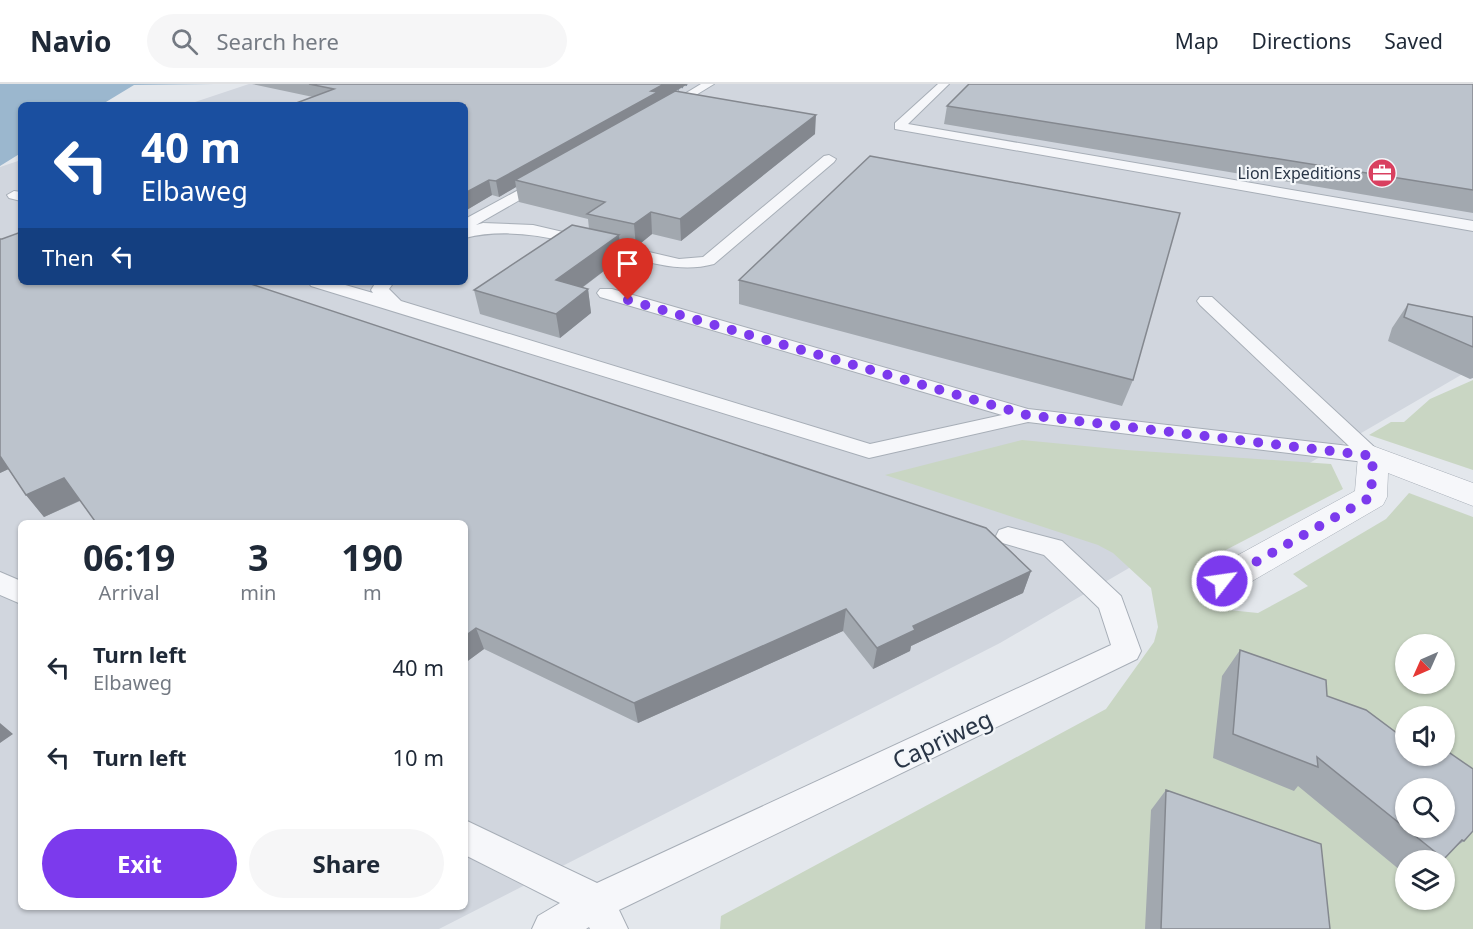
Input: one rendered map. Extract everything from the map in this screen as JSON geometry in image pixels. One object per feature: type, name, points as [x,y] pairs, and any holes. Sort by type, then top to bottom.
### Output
[{"type":"street","points":[[1222,581],[1371,497],[1373,456],[1473,495]]},
{"type":"lane","points":[[648,119],[709,84]]},
{"type":"lane","points":[[944,84],[899,126],[1473,226]]},
{"type":"lane","points":[[468,232],[483,228],[533,230],[679,264],[708,261],[829,159]]},
{"type":"lane","points":[[468,223],[556,172]]},
{"type":"lane","points":[[327,285],[869,451],[1027,415]]},
{"type":"lane","points":[[384,285],[380,290],[395,305]]},
{"type":"lane","points":[[606,293],[1027,415],[1373,456]]},
{"type":"lane","points":[[1206,302],[1373,456]]},
{"type":"lane","name":"Capriweg","points":[[551,929],[603,915],[1127,651],[1112,603],[1053,548],[1008,536]]},
{"type":"lane","points":[[0,582],[18,592]]},
{"type":"lane","points":[[468,839],[603,915]]},
{"type":"shaded area","points":[[249,84],[1473,84],[1473,368],[1000,643],[439,929],[0,929],[0,167],[18,161],[18,285],[468,285],[468,102],[195,102]]},
{"type":"green space","points":[[1473,380],[1473,470],[1369,435],[1391,422],[1404,422],[1430,399]]},
{"type":"green space","points":[[1022,440],[1126,450],[1331,464],[1343,489],[1195,566],[1209,608],[1258,613],[1308,586],[1293,574],[1386,519],[1409,493],[1473,517],[1473,929],[720,929],[721,916],[1106,709],[1154,642],[1158,627],[1151,588],[1113,553],[1098,545],[885,475]]},
{"type":"water","points":[[0,84],[214,84],[134,85],[106,102],[18,102],[18,155],[0,166]]},
{"type":"building","points":[[309,84],[664,84],[651,91],[658,92],[496,181],[489,180],[468,191],[468,102],[299,102],[334,89]]},
{"type":"building","points":[[969,84],[1473,84],[1473,190],[947,106]]},
{"type":"building","points":[[675,91],[816,115],[680,219],[651,212],[634,224],[587,214],[605,202],[515,180]]},
{"type":"building","points":[[870,156],[1180,213],[1133,380],[739,280]]},
{"type":"building","points":[[572,225],[619,235],[556,280],[588,289],[556,314],[474,290]]},
{"type":"building","points":[[18,233],[18,285],[254,285],[986,528],[1031,571],[913,626],[915,630],[877,648],[846,609],[634,703],[476,628],[468,634],[468,520],[94,520],[64,478],[26,495],[0,456],[0,239]]},
{"type":"building","points":[[1408,304],[1473,317],[1473,347],[1404,317]]},
{"type":"building","points":[[1240,650],[1326,680],[1327,696],[1366,710],[1395,732],[1395,766],[1455,766],[1455,757],[1473,769],[1473,831],[1453,850],[1433,850],[1418,838],[1455,838],[1455,778],[1395,778],[1395,820],[1317,757],[1318,767],[1233,734]]},
{"type":"building","points":[[1166,790],[1321,844],[1330,929],[1161,929]]},
{"type":"railway","points":[[662,99],[688,84]]},
{"type":"place","name":"Lion Expeditions","points":[[1382,173]]},
{"type":"route","points":[[628,300],[1027,415],[1373,456],[1371,497],[1222,581]]}]
